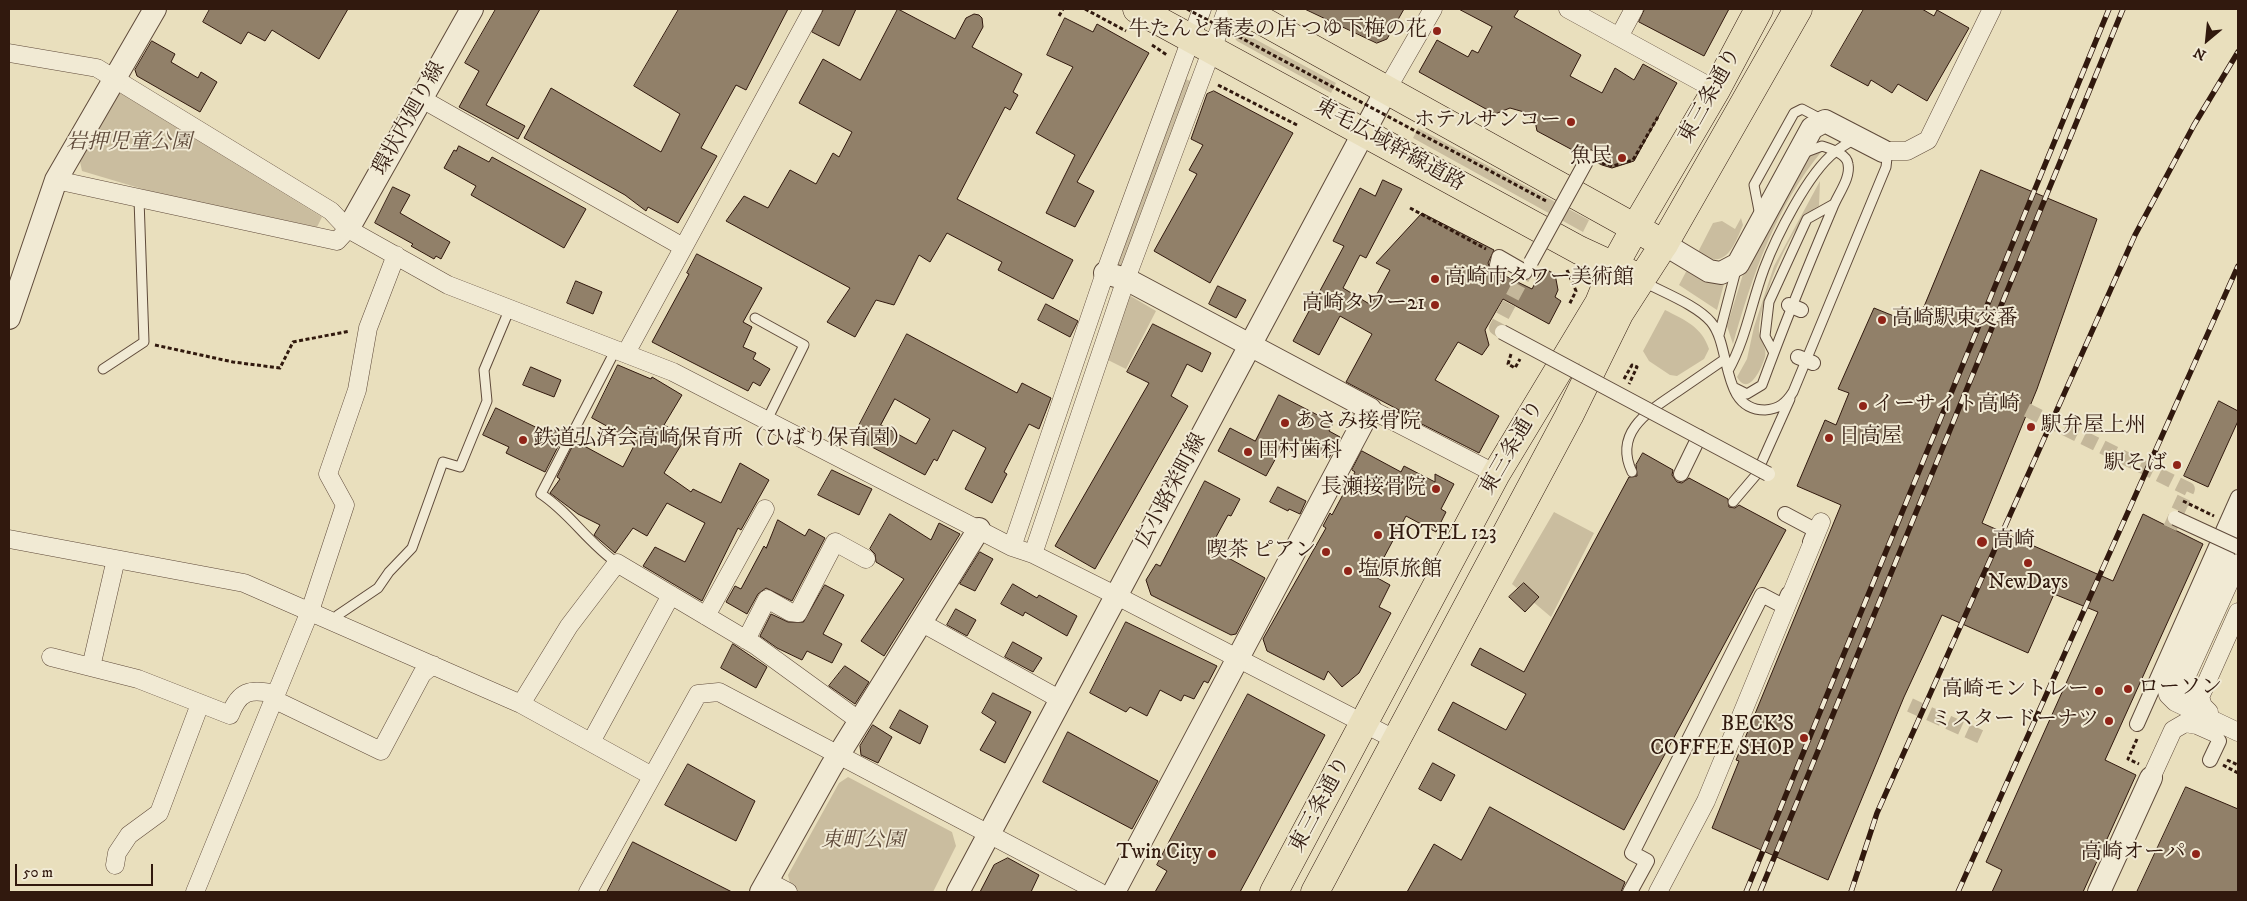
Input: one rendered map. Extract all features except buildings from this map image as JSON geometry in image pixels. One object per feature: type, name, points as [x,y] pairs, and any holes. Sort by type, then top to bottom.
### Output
[{"type":"main road","points":[[1241,9],[1664,244]]},
{"type":"main road","name":"東三条通り","points":[[1274,892],[1496,474],[1599,303],[1614,266],[1716,90],[1759,9]]},
{"type":"main road","name":"東三条通り","points":[[1315,892],[1569,416],[1619,314],[1664,244],[1798,9]]},
{"type":"main road","name":"東毛広域幹線道路","points":[[1135,22],[1201,44],[1579,250],[1642,280]]},
{"type":"street","points":[[9,318],[56,180],[155,9]]},
{"type":"street","name":"環状内廻り線","points":[[348,228],[472,9]]},
{"type":"street","points":[[621,351],[683,247],[813,9]]},
{"type":"street","points":[[1033,554],[1126,279],[1200,76],[1202,9]]},
{"type":"street","points":[[1012,547],[1105,273],[1182,65],[1201,44],[1227,9]]},
{"type":"street","points":[[1387,89],[1433,9]]},
{"type":"street","points":[[1568,9],[1716,90]]},
{"type":"street","points":[[1619,37],[1634,9]]},
{"type":"street","points":[[1664,244],[1709,271],[1721,273],[1738,264],[1812,128],[1826,121],[1883,151],[1907,151],[1928,140],[1992,9]]},
{"type":"street","points":[[9,53],[97,68],[330,211],[348,228],[448,285],[673,372],[1012,547],[1033,554],[1117,596],[1396,740]]},
{"type":"street","name":"広小路栄町線","points":[[958,892],[1387,89]]},
{"type":"street","points":[[422,99],[683,247]]},
{"type":"street","points":[[1498,261],[1528,267],[1588,158]]},
{"type":"street","points":[[56,180],[337,241],[348,228]]},
{"type":"street","points":[[195,892],[310,611],[346,505],[328,474],[357,390],[368,328],[396,255]]},
{"type":"street","points":[[1105,273],[1126,279],[1496,474]]},
{"type":"street","points":[[1502,332],[1768,474]]},
{"type":"street","points":[[1114,892],[1370,409]]},
{"type":"street","points":[[1681,474],[1699,437]]},
{"type":"street","points":[[2137,724],[2238,497]]},
{"type":"street","points":[[706,616],[765,509]]},
{"type":"street","points":[[1630,892],[1647,861],[1632,853],[1762,595],[1783,606],[1815,530],[1785,514]]},
{"type":"street","points":[[2175,518],[2238,548]]},
{"type":"street","points":[[1658,892],[1706,801],[1821,522]]},
{"type":"street","points":[[2238,524],[2165,684],[2168,695],[2175,702],[2238,732]]},
{"type":"street","points":[[788,892],[764,886],[839,755],[979,529]]},
{"type":"street","points":[[9,539],[244,583],[521,704],[652,776]]},
{"type":"street","points":[[746,640],[767,599],[790,612],[798,613],[835,542],[866,559]]},
{"type":"street","points":[[91,667],[116,559]]},
{"type":"street","points":[[521,704],[569,626],[617,563],[746,640],[861,722]]},
{"type":"street","points":[[2238,563],[2183,684],[2185,696],[2194,705],[2238,726]]},
{"type":"street","points":[[590,742],[671,596]]},
{"type":"street","points":[[2209,712],[2203,706],[2200,697],[2238,612]]},
{"type":"street","points":[[922,623],[1061,700]]},
{"type":"street","points":[[50,657],[138,679],[230,715],[235,700],[245,693],[260,690],[381,751],[422,674],[433,665]]},
{"type":"street","points":[[588,892],[698,694],[719,692],[1099,892]]},
{"type":"street","points":[[115,865],[117,853],[129,835],[159,813],[200,704]]},
{"type":"street","points":[[2099,892],[2174,730],[2185,723],[2197,725],[2238,743]]},
{"type":"street","points":[[2210,760],[2220,741]]},
{"type":"lane","points":[[1761,224],[1754,185],[1794,113],[1802,109],[1826,121]]},
{"type":"lane","points":[[1728,371],[1739,352],[1767,261],[1793,208],[1809,183],[1835,152],[1857,137]]},
{"type":"lane","points":[[1733,387],[1747,394],[1762,385],[1849,171],[1848,162],[1845,157],[1822,146],[1809,149],[1794,162]]},
{"type":"lane","points":[[1733,502],[1756,476],[1806,360],[1886,167],[1887,158],[1883,151]]},
{"type":"lane","points":[[103,369],[144,342],[139,198]]},
{"type":"lane","points":[[1774,353],[1765,336],[1769,302],[1807,219],[1820,210],[1834,204]]},
{"type":"lane","points":[[1719,334],[1738,264]]},
{"type":"lane","points":[[1642,280],[1700,312],[1711,322],[1719,334],[1733,387],[1741,400],[1748,406],[1763,410],[1774,409],[1783,405],[1792,392]]},
{"type":"lane","points":[[335,622],[338,615],[378,588],[389,572],[412,548],[443,462],[460,467],[487,401],[484,370],[510,308]]},
{"type":"lane","points":[[755,318],[804,346],[767,420]]},
{"type":"lane","points":[[617,563],[584,534],[559,506],[541,494],[621,351]]},
{"type":"lane","points":[[1632,472],[1627,445],[1631,432],[1644,415],[1725,358]]},
{"type":"path","points":[[1059,16],[1062,9]]},
{"type":"path","points":[[1085,9],[1135,22]]},
{"type":"path","points":[[1187,9],[1560,208]]},
{"type":"path","points":[[1150,43],[1182,65]]},
{"type":"path","points":[[1200,76],[1308,130]]},
{"type":"path","points":[[1588,158],[1613,166],[1633,160],[1659,115]]},
{"type":"path","points":[[1410,208],[1498,261]]},
{"type":"path","points":[[1559,265],[1568,270],[1576,291],[1568,308]]},
{"type":"path","points":[[144,342],[233,362],[280,368],[293,342],[368,328]]},
{"type":"path","points":[[1615,378],[1623,382],[1632,365],[1638,368],[1623,396]]},
{"type":"path","points":[[2183,501],[2203,510]]},
{"type":"green space","points":[[1234,31],[1242,32],[1336,83],[1331,93],[1237,41],[1232,35]]},
{"type":"green space","points":[[1183,78],[1193,82],[1126,267],[1117,264]]},
{"type":"green space","name":"岩押児童公園","points":[[114,93],[122,94],[322,217],[317,227],[166,196],[82,171],[78,152]]},
{"type":"green space","points":[[1418,128],[1589,220],[1583,232],[1413,138]]},
{"type":"green space","points":[[1822,151],[1791,195],[1767,243],[1748,293],[1733,344],[1727,326],[1744,271],[1808,156]]},
{"type":"green space","points":[[1820,181],[1819,206],[1809,213],[1789,242],[1765,298],[1759,328],[1766,354],[1763,362],[1758,373],[1750,383],[1742,383],[1737,377],[1747,359],[1754,327],[1774,266]]},
{"type":"green space","points":[[1741,218],[1743,225],[1732,249],[1727,254],[1722,258],[1715,259],[1697,254],[1713,223],[1722,221],[1735,229]]},
{"type":"green space","points":[[1687,270],[1725,280],[1717,310],[1679,285]]},
{"type":"green space","points":[[1127,294],[1156,311],[1126,369],[1104,358]]},
{"type":"green space","points":[[1665,310],[1692,325],[1702,335],[1709,349],[1704,359],[1677,376],[1670,375],[1649,361],[1643,351]]},
{"type":"green space","points":[[1554,512],[1594,533],[1551,617],[1512,584]]},
{"type":"green space","name":"東町公園","points":[[848,777],[952,832],[956,846],[933,892],[799,892],[791,888],[788,875],[839,783]]},
{"type":"tunnel","points":[[1502,332],[1496,328],[1531,262]]},
{"type":"tunnel","points":[[2027,410],[2188,489],[2170,528]]},
{"type":"tunnel","points":[[1910,705],[1983,738]]},
{"type":"railway","points":[[1746,892],[2109,9]]},
{"type":"railway","points":[[1760,892],[2123,9]]},
{"type":"railway","points":[[1851,892],[1877,813],[2135,235],[2194,125],[2238,52]]},
{"type":"railway","points":[[1958,892],[2238,266]]},
{"type":"place","name":"牛たんと蕎麦の店 つゆ下梅の花","points":[[1437,31]]},
{"type":"place","name":"ホテルサンコー","points":[[1571,122]]},
{"type":"place","name":"魚民","points":[[1622,158]]},
{"type":"place","name":"高崎市タワー美術館","points":[[1435,279]]},
{"type":"place","name":"高崎タワー21","points":[[1435,305]]},
{"type":"place","name":"高崎駅東交番","points":[[1882,320]]},
{"type":"place","name":"イーサイト高崎","points":[[1863,406]]},
{"type":"place","name":"あさみ接骨院","points":[[1285,423]]},
{"type":"place","name":"駅弁屋上州","points":[[2031,427]]},
{"type":"place","name":"日高屋","points":[[1829,438]]},
{"type":"place","name":"鉄道弘済会高崎保育所（ひばり保育園）","points":[[523,440]]},
{"type":"place","name":"田村歯科","points":[[1248,452]]},
{"type":"place","name":"駅そば","points":[[2177,465]]},
{"type":"place","name":"長瀬接骨院","points":[[1436,489]]},
{"type":"place","name":"HOTEL 123","points":[[1378,535]]},
{"type":"place","name":"高崎","points":[[1982,542]]},
{"type":"place","name":"喫茶 ピアン","points":[[1326,552]]},
{"type":"place","name":"NewDays","points":[[2028,563]]},
{"type":"place","name":"塩原旅館","points":[[1348,571]]},
{"type":"place","name":"ローソン","points":[[2128,689]]},
{"type":"place","name":"高崎モントレー","points":[[2099,691]]},
{"type":"place","name":"ミスタードーナツ","points":[[2109,721]]},
{"type":"place","name":"BECK'S COFFEE SHOP","points":[[1804,738]]},
{"type":"place","name":"Twin City","points":[[1212,854]]},
{"type":"place","name":"高崎オーパ","points":[[2196,854]]}]
